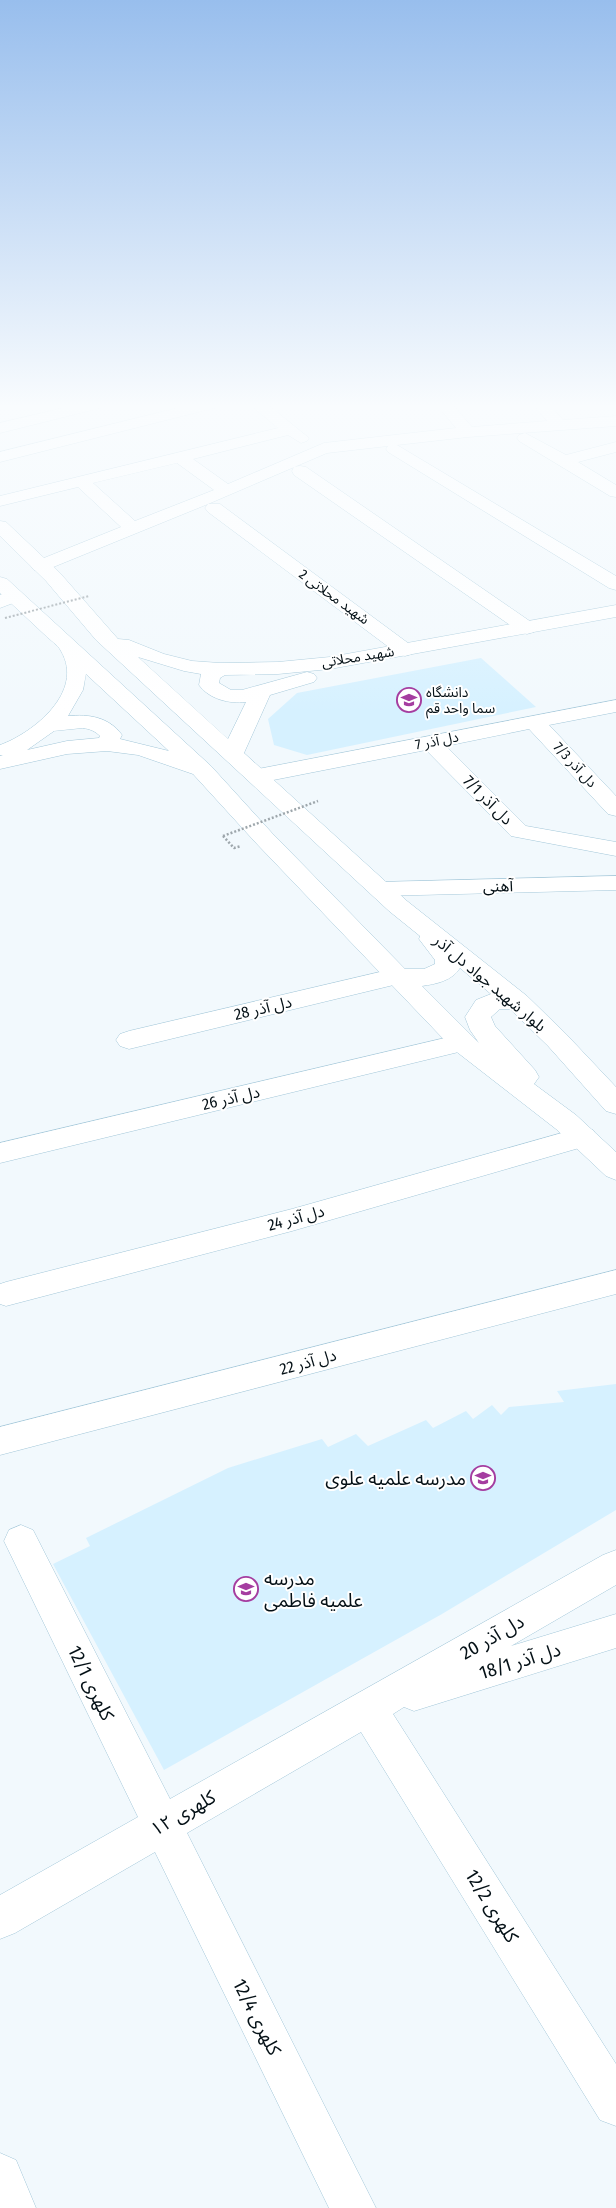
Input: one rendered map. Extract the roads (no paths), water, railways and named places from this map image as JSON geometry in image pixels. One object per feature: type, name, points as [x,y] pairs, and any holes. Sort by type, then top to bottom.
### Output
[{"type":"street","points":[[110,507],[134,529]]},
{"type":"street","points":[[46,572],[63,557],[187,507]]},
{"type":"street","points":[[352,507],[527,628]]},
{"type":"street","points":[[489,507],[616,584]]},
{"type":"street","points":[[46,572],[81,566],[214,508]]},
{"type":"street","name":"شهید محلاتی 2","points":[[214,508],[405,650]]},
{"type":"street","points":[[0,526],[46,572],[103,636],[388,897],[439,947],[448,959],[447,968],[436,976],[420,980],[397,976]]},
{"type":"street","points":[[63,557],[60,561],[62,564],[71,567],[81,566]]},
{"type":"street","points":[[5,600],[70,646],[202,771],[462,1043],[574,1130],[616,1168]]},
{"type":"street","name":"شهید محلاتی","points":[[103,636],[157,658],[191,667],[220,669],[295,667],[405,650],[616,611]]},
{"type":"street","name":"شهید محلاتی","points":[[220,669],[210,676],[210,685],[217,692],[232,696],[249,696],[288,682],[616,623]]},
{"type":"street","points":[[0,751],[35,737],[49,726],[69,700],[77,675],[70,646]]},
{"type":"street","points":[[233,754],[262,691]]},
{"type":"street","name":"دل آذر 7","points":[[258,776],[616,706]]},
{"type":"street","points":[[49,726],[73,722],[90,722],[104,726],[111,735],[107,744]]},
{"type":"street","name":"دل آذر 7/3","points":[[534,722],[616,809]]},
{"type":"street","name":"دل آذر 7/1","points":[[430,742],[519,831],[616,849]]},
{"type":"street","points":[[0,763],[68,748],[107,744],[139,749],[202,771]]},
{"type":"street","name":"آهنی","points":[[388,897],[616,883]]},
{"type":"street","name":"بلوار شهید جواد دل آذر","points":[[388,897],[518,1002],[557,1040],[616,1104]]},
{"type":"street","name":"دل آذر 28","points":[[129,1040],[397,976]]},
{"type":"street","points":[[518,1002],[504,999],[491,1001],[482,1008],[478,1017],[483,1030],[574,1130]]},
{"type":"street","name":"دل آذر 26","points":[[0,1153],[462,1043]]},
{"type":"street","name":"دل آذر 24","points":[[6,1294],[292,1220],[574,1130]]},
{"type":"street","name":"دل آذر 22","points":[[0,1441],[616,1282]]},
{"type":"street","name":"کلهری 12/1","points":[[21,1541],[161,1826]]},
{"type":"street","name":"دل آذر 20","points":[[367,1708],[616,1566]]},
{"type":"street","name":"دل آذر 18/1","points":[[367,1708],[616,1631]]},
{"type":"street","name":"کلهری ۱۲","points":[[0,1918],[367,1708]]},
{"type":"street","name":"کلهری 12/2","points":[[367,1708],[616,2104]]},
{"type":"street","name":"کلهری 12/4","points":[[161,1826],[353,2208]]},
{"type":"street","points":[[0,2176],[13,2208]]},
{"type":"place","name":"دانشگاه سما واحد قم","points":[[409,700]]},
{"type":"place","name":"مدرسه علمیه علوی","points":[[483,1478]]},
{"type":"place","name":"مدرسه علمیه فاطمی","points":[[246,1589]]}]
